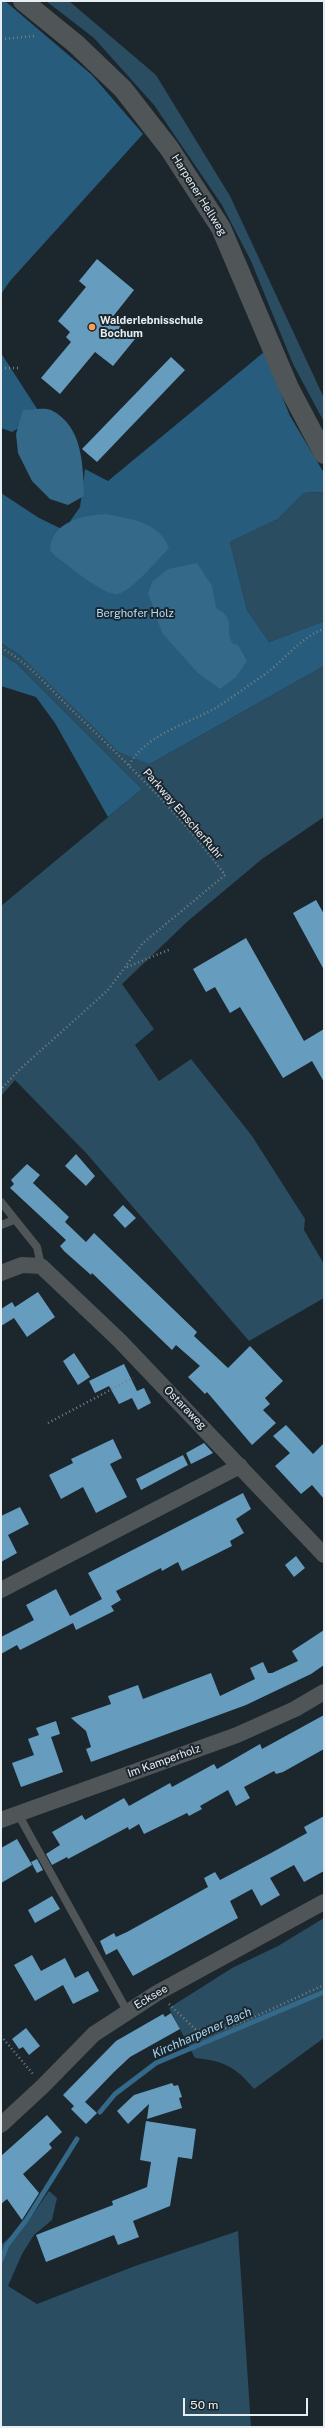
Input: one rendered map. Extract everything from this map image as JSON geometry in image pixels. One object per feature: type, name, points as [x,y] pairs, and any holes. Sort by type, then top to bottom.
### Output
[{"type":"street","name":"Harpener Hellweg","points":[[23,1],[60,30],[123,89],[168,148],[221,228],[286,381],[324,454]]},
{"type":"street","points":[[1,1273],[22,1265],[41,1266]]},
{"type":"street","name":"Ostaraweg","points":[[41,1266],[148,1370],[324,1555]]},
{"type":"street","points":[[1,1590],[240,1466]]},
{"type":"street","name":"Im Kamperholz","points":[[1,1820],[237,1735],[324,1692]]},
{"type":"street","name":"Ecksee","points":[[1,2125],[43,2086],[94,2034],[127,2011],[157,1993],[324,1902]]},
{"type":"lane","points":[[1,1202],[37,1247],[41,1266]]},
{"type":"lane","points":[[1,1225],[14,1220]]},
{"type":"lane","points":[[18,1814],[127,2011]]},
{"type":"path","points":[[1,39],[50,34],[60,30]]},
{"type":"path","points":[[1,368],[18,368]]},
{"type":"path","name":"Parkway EmscherRuhr","points":[[1,1089],[18,1071],[108,990],[143,943],[225,875],[205,848],[129,764],[136,752],[150,742],[219,706],[277,665],[304,639],[324,629]]},
{"type":"path","points":[[1,648],[32,671],[129,764]]},
{"type":"path","points":[[126,967],[171,949]]},
{"type":"path","points":[[48,1422],[148,1370]]},
{"type":"path","points":[[157,1993],[195,2029],[210,2034],[324,1985]]},
{"type":"path","points":[[1,2036],[43,2086]]},
{"type":"shaded area","points":[[46,1],[69,1],[156,75],[230,196],[324,398],[324,422],[293,364],[251,261],[222,205],[154,105],[94,38]]},
{"type":"shaded area","points":[[23,410],[51,410],[62,417],[70,426],[79,447],[82,459],[84,496],[68,505],[50,499],[32,481],[18,453],[16,434]]},
{"type":"shaded area","points":[[324,492],[324,621],[269,642],[247,610],[230,542],[278,519],[304,493]]},
{"type":"shaded area","points":[[106,514],[134,520],[151,527],[159,532],[165,539],[169,548],[138,581],[131,587],[118,594],[112,594],[86,579],[55,556],[50,550],[52,540],[62,527],[78,518]]},
{"type":"shaded area","points":[[197,563],[212,586],[216,608],[226,616],[228,620],[232,643],[238,645],[247,661],[236,677],[220,689],[198,673],[162,633],[148,593],[152,582],[168,569]]},
{"type":"shaded area","points":[[1,643],[21,656],[150,764],[324,666],[324,817],[262,859],[188,921],[122,984],[154,1029],[135,1045],[159,1081],[191,1059],[252,1136],[305,1219],[304,1230],[324,1264],[324,1298],[249,1341],[87,1154],[15,1080],[1,1096],[1,906],[142,789],[16,663],[1,654]]},
{"type":"shaded area","points":[[324,1918],[324,2038],[254,2089],[241,2075],[229,2066],[214,2061],[195,2058],[169,2008],[232,1968],[278,1946]]},
{"type":"shaded area","points":[[49,2191],[57,2198],[52,2220],[34,2235],[22,2254],[8,2286],[37,2304],[135,2266],[238,2231],[251,2427],[1,2427],[1,2245],[29,2220]]},
{"type":"green space","points":[[1,1],[5,1],[92,75],[143,134],[10,281],[1,294]]},
{"type":"green space","name":"Berghofer Holz","points":[[264,352],[290,416],[324,473],[324,492],[304,493],[278,519],[230,542],[247,610],[269,642],[324,621],[324,666],[150,764],[119,752],[21,656],[1,643],[1,493],[39,518],[64,530],[80,507],[85,469],[108,481]]},
{"type":"green space","points":[[1,353],[41,415],[12,432],[1,428]]},
{"type":"green space","points":[[1,654],[16,663],[142,789],[108,817],[55,723],[36,697],[1,686]]},
{"type":"building","name":"Walderlebnisschule Bochum","points":[[97,259],[134,290],[111,319],[135,339],[113,366],[95,352],[60,394],[41,378],[71,342],[66,337],[70,332],[58,321],[86,287],[79,281]]},
{"type":"building","points":[[171,357],[185,370],[97,462],[82,449]]},
{"type":"building","points":[[316,900],[324,914],[324,970],[293,913]]},
{"type":"building","points":[[246,938],[304,1041],[324,1029],[324,1082],[312,1061],[283,1078],[240,1007],[230,1013],[215,987],[206,992],[193,969]]},
{"type":"building","points":[[76,1154],[95,1176],[86,1186],[65,1166]]},
{"type":"building","points":[[27,1164],[40,1175],[33,1183],[69,1217],[65,1222],[86,1242],[94,1233],[197,1332],[194,1336],[228,1368],[250,1346],[283,1381],[265,1398],[270,1404],[263,1410],[276,1423],[252,1445],[207,1392],[205,1394],[188,1377],[200,1366],[176,1345],[172,1350],[92,1273],[91,1275],[64,1251],[60,1246],[66,1240],[10,1188],[14,1184],[11,1180]]},
{"type":"building","points":[[123,1205],[136,1218],[125,1228],[113,1215]]},
{"type":"building","points":[[38,1292],[55,1317],[27,1337],[14,1318],[1,1326],[1,1309],[12,1302],[15,1307]]},
{"type":"building","points":[[74,1353],[90,1377],[78,1385],[63,1361]]},
{"type":"building","points":[[124,1364],[137,1391],[144,1388],[151,1403],[138,1410],[132,1398],[119,1404],[109,1386],[95,1393],[89,1381]]},
{"type":"building","points":[[286,1425],[313,1454],[324,1443],[324,1499],[312,1485],[301,1494],[275,1466],[290,1453],[273,1436]]},
{"type":"building","points":[[113,1439],[122,1458],[110,1464],[127,1497],[96,1513],[83,1487],[61,1499],[49,1475],[73,1463],[71,1459]]},
{"type":"building","points":[[204,1443],[213,1453],[191,1464],[186,1453]]},
{"type":"building","points":[[183,1455],[188,1465],[141,1490],[136,1479]]},
{"type":"building","points":[[243,1493],[251,1509],[236,1519],[244,1533],[230,1541],[232,1546],[182,1571],[178,1562],[162,1571],[161,1568],[116,1591],[121,1600],[111,1606],[114,1611],[76,1630],[73,1623],[20,1650],[17,1645],[1,1654],[1,1637],[34,1620],[26,1605],[56,1589],[70,1616],[102,1599],[88,1573]]},
{"type":"building","points":[[20,1507],[29,1524],[8,1535],[17,1553],[1,1562],[1,1516]]},
{"type":"building","points":[[296,1556],[305,1568],[294,1577],[285,1565]]},
{"type":"building","points":[[324,1630],[324,1665],[311,1674],[246,1705],[91,1762],[86,1749],[91,1747],[86,1731],[71,1718],[111,1704],[108,1696],[138,1685],[143,1699],[211,1673],[220,1696],[255,1679],[250,1668],[263,1662],[268,1673],[272,1673],[298,1661],[292,1651]]},
{"type":"building","points":[[324,1715],[324,1749],[283,1772],[276,1774],[274,1771],[244,1787],[250,1798],[236,1806],[228,1790],[200,1806],[202,1809],[189,1816],[187,1813],[144,1834],[139,1824],[129,1830],[128,1827],[68,1859],[67,1857],[52,1865],[46,1854],[60,1845],[52,1832],[82,1815],[85,1820],[124,1798],[129,1806],[170,1783],[172,1787],[214,1764],[217,1769],[260,1744],[262,1749]]},
{"type":"building","points":[[56,1721],[60,1734],[51,1737],[63,1772],[21,1787],[12,1763],[34,1755],[28,1739],[39,1735],[36,1728]]},
{"type":"building","points":[[324,1816],[324,1871],[304,1882],[294,1865],[270,1878],[280,1895],[261,1906],[252,1889],[230,1901],[238,1918],[133,1976],[117,1949],[106,1955],[100,1941],[114,1933],[116,1937],[127,1932],[208,1887],[204,1878],[215,1872],[220,1880],[307,1833],[304,1827]]},
{"type":"building","points":[[17,1839],[32,1865],[1,1883],[1,1848]]},
{"type":"building","points":[[37,1859],[43,1870],[37,1873],[31,1862]]},
{"type":"building","points":[[52,1896],[60,1909],[35,1923],[28,1910]]},
{"type":"building","points":[[32,1955],[41,1971],[65,1958],[75,1978],[88,1971],[99,1991],[73,2004],[63,1985],[35,2001],[14,1965]]},
{"type":"building","points":[[171,2013],[180,2029],[130,2057],[114,2072],[85,2102],[97,2113],[86,2124],[71,2109],[74,2106],[63,2095],[116,2041],[163,2014],[165,2017]]},
{"type":"building","points":[[26,2028],[40,2046],[29,2055],[23,2047],[19,2049],[12,2039]]},
{"type":"building","points":[[172,2083],[174,2086],[178,2085],[182,2097],[179,2098],[182,2108],[147,2119],[149,2104],[128,2124],[117,2111],[134,2095]]},
{"type":"building","points":[[47,2115],[62,2132],[49,2144],[52,2148],[23,2174],[39,2193],[22,2220],[7,2199],[1,2204],[1,2156]]},
{"type":"building","points":[[146,2121],[196,2129],[192,2159],[178,2157],[170,2206],[133,2221],[139,2237],[118,2245],[114,2235],[46,2262],[36,2235],[113,2205],[112,2201],[147,2187],[151,2162],[140,2160]]},
{"type":"waterway","name":"Kirchharpener Bach","points":[[100,2112],[115,2094],[156,2063],[324,1992]]},
{"type":"waterway","name":"Kirchharpener Bach","points":[[1,2260],[7,2245],[27,2219],[77,2139]]},
{"type":"place","name":"Walderlebnisschule Bochum","points":[[92,327]]}]
